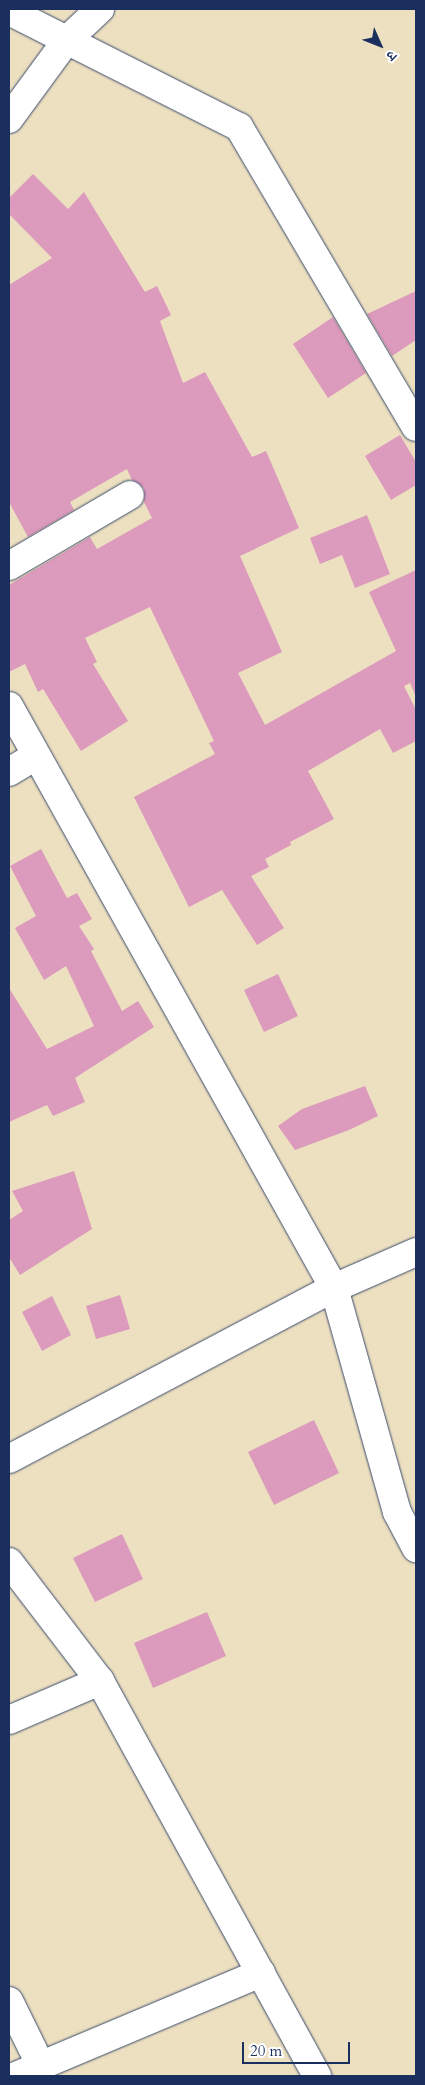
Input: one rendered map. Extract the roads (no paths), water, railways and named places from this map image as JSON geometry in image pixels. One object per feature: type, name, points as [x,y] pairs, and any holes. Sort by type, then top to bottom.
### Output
[{"type":"street","points":[[9,119],[66,41],[100,9]]},
{"type":"street","points":[[9,11],[239,127],[416,427]]},
{"type":"street","points":[[9,566],[130,495]]},
{"type":"street","points":[[9,706],[334,1288],[407,1508],[416,1548]]},
{"type":"street","points":[[9,772],[36,756]]},
{"type":"street","points":[[9,1459],[334,1288],[416,1252]]},
{"type":"street","points":[[9,1562],[100,1682],[317,2076]]},
{"type":"street","points":[[9,1720],[100,1682]]},
{"type":"street","points":[[16,2076],[261,1973]]},
{"type":"street","points":[[9,2001],[41,2066]]}]
